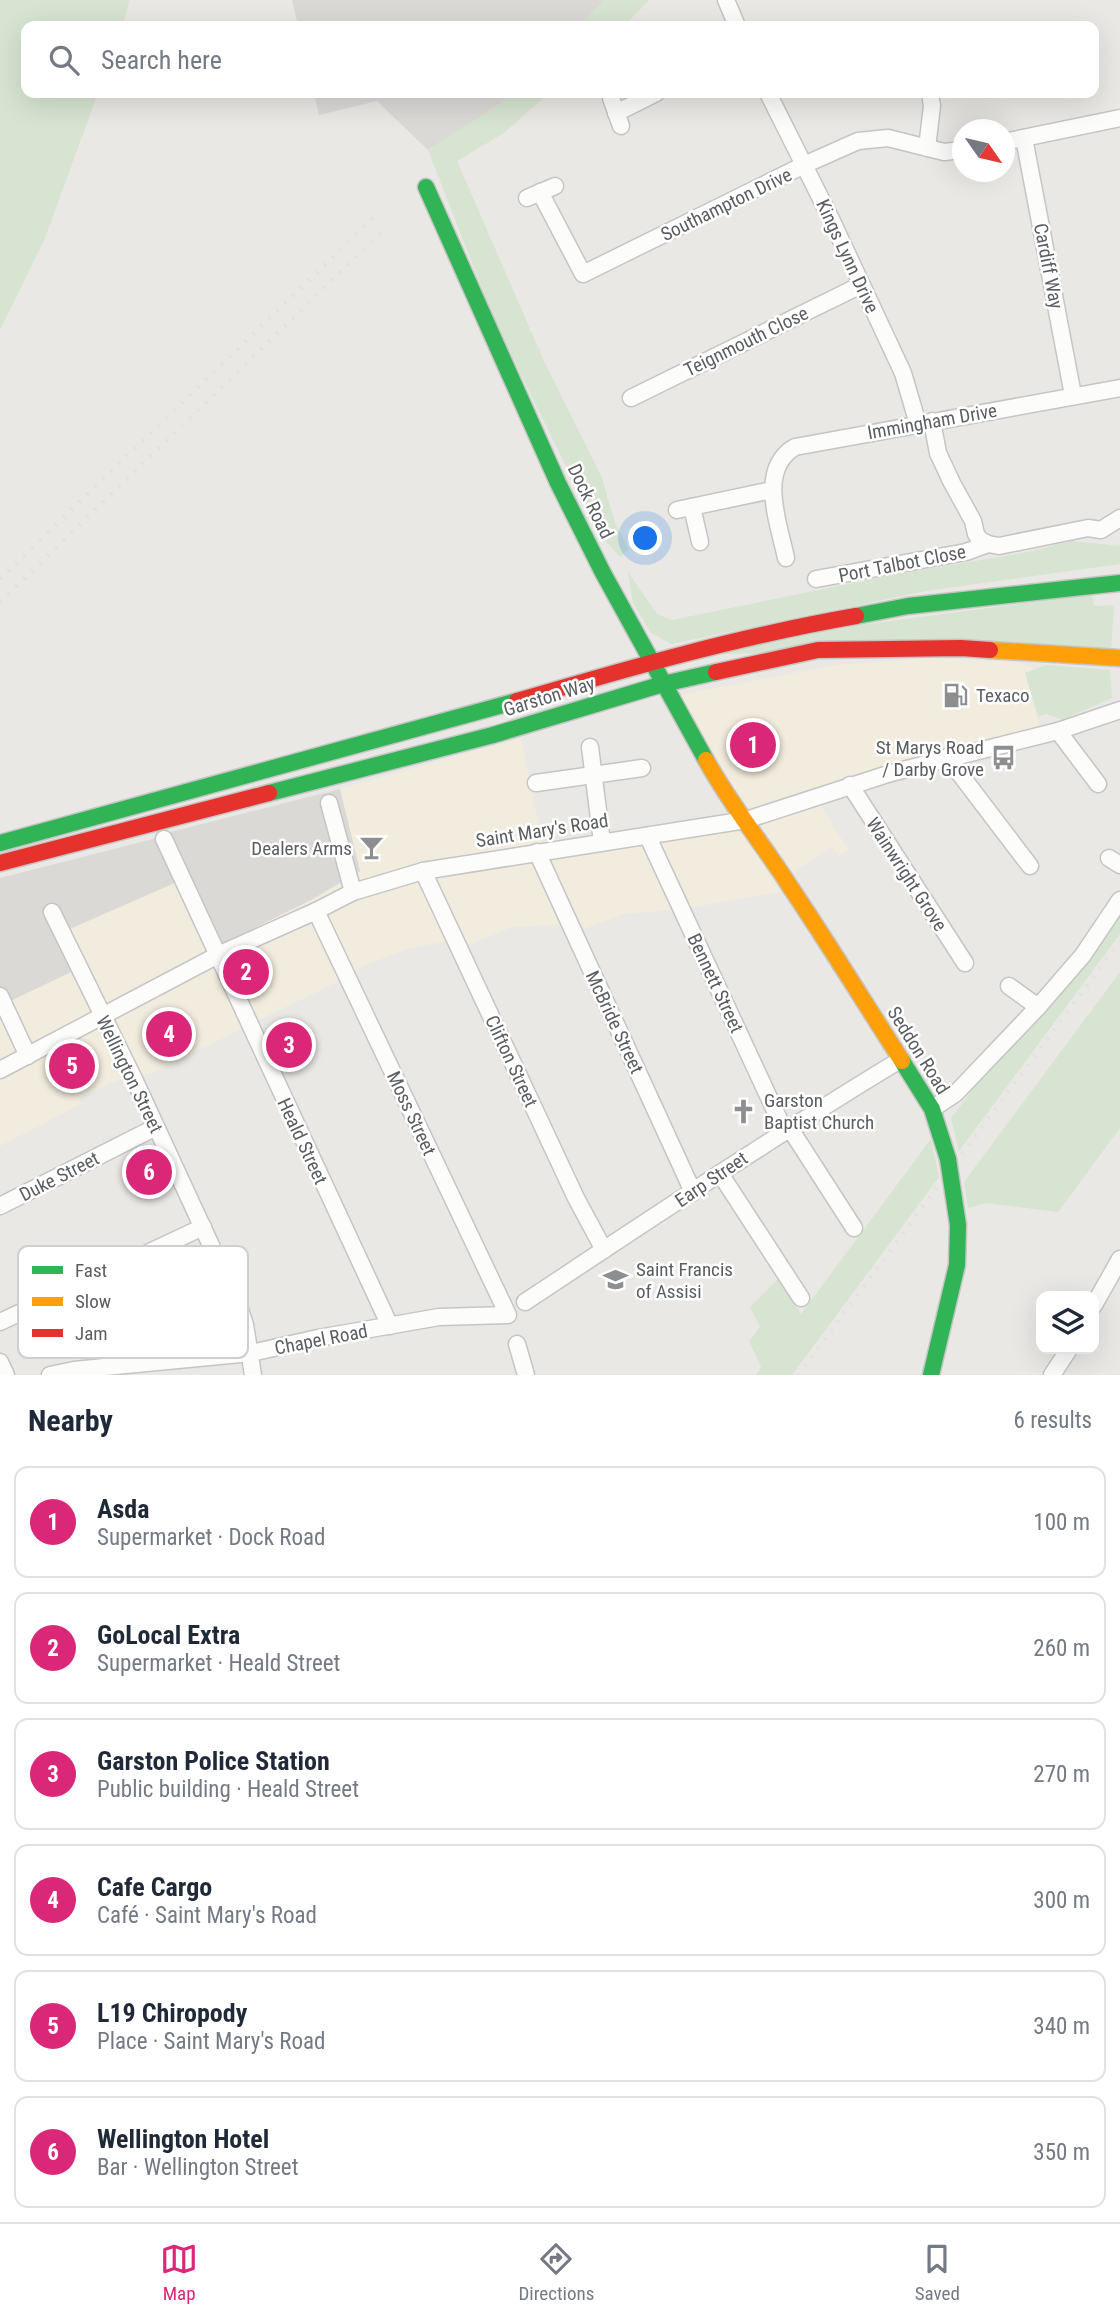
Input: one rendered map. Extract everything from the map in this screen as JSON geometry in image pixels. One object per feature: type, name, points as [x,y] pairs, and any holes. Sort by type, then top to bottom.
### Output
[{"type":"main road","name":"Dock Road","points":[[426,187],[558,483],[603,573],[724,796],[746,820]]},
{"type":"main road","name":"Garston Way","points":[[0,842],[448,722],[559,687],[798,625],[908,606],[1120,583]]},
{"type":"main road","name":"Garston Way","points":[[0,863],[493,735],[663,684],[818,650],[961,648],[1120,658]]},
{"type":"main road","name":"Seddon Road","points":[[746,820],[932,1109],[948,1159],[958,1225],[957,1265],[931,1375]]},
{"type":"street","points":[[726,0],[735,21]]},
{"type":"street","points":[[616,112],[645,98]]},
{"type":"street","name":"Kings Lynn Drive","points":[[770,98],[925,422]]},
{"type":"street","points":[[927,148],[931,98]]},
{"type":"street","points":[[1015,140],[1120,118]]},
{"type":"street","name":"Southampton Drive","points":[[541,192],[583,274],[858,141],[888,138],[944,152],[952,151]]},
{"type":"street","name":"Cardiff Way","points":[[1024,138],[1073,395]]},
{"type":"street","name":"Teignmouth Close","points":[[631,398],[861,285]]},
{"type":"street","name":"Immingham Drive","points":[[786,558],[772,490],[775,472],[784,453],[794,447],[1120,388]]},
{"type":"street","name":"Port Talbot Close","points":[[925,422],[952,484],[973,522],[976,534],[988,544],[999,546],[1088,528],[1104,536],[1120,518]]},
{"type":"street","points":[[700,542],[685,508],[772,490]]},
{"type":"street","name":"Port Talbot Close","points":[[816,579],[966,552],[988,544]]},
{"type":"street","name":"Saint Mary's Road","points":[[0,1070],[218,955],[353,892],[423,870],[746,820],[850,785],[947,757],[1058,731],[1120,710]]},
{"type":"street","points":[[1058,731],[1098,784]]},
{"type":"street","points":[[590,747],[602,842]]},
{"type":"street","points":[[947,757],[1030,866]]},
{"type":"street","points":[[536,783],[642,768]]},
{"type":"street","name":"Wainwright Grove","points":[[850,785],[965,963]]},
{"type":"street","points":[[329,803],[353,892]]},
{"type":"street","name":"Bennett Street","points":[[648,836],[787,1129],[854,1228]]},
{"type":"street","name":"Heald Street","points":[[164,839],[390,1326]]},
{"type":"street","name":"McBride Street","points":[[537,852],[693,1192]]},
{"type":"street","name":"Clifton Street","points":[[423,870],[576,1198],[604,1250]]},
{"type":"street","points":[[932,1109],[956,1093],[1038,1007],[1083,955],[1120,900]]},
{"type":"street","name":"Moss Street","points":[[316,911],[508,1315]]},
{"type":"street","name":"Wellington Street","points":[[52,912],[212,1246]]},
{"type":"street","points":[[1009,986],[1038,1007]]},
{"type":"street","points":[[0,996],[28,1056]]},
{"type":"street","name":"Earp Street","points":[[525,1302],[787,1129],[900,1060]]},
{"type":"street","name":"Duke Street","points":[[0,1206],[156,1127]]},
{"type":"street","points":[[721,1175],[801,1298]]},
{"type":"street","points":[[162,1246],[203,1227]]},
{"type":"street","points":[[1099,1296],[1120,1259]]},
{"type":"street","points":[[0,1322],[18,1314]]},
{"type":"street","name":"Chapel Road","points":[[248,1353],[439,1317],[508,1315]]},
{"type":"street","name":"Wellington Street","points":[[248,1341],[253,1375]]},
{"type":"street","points":[[517,1345],[526,1375]]},
{"type":"street","points":[[1052,1375],[1066,1354]]},
{"type":"street","name":"Chapel Road","points":[[50,1375],[74,1370],[199,1358]]},
{"type":"street","points":[[0,1362],[6,1375]]},
{"type":"shaded area","points":[[292,0],[605,0],[583,21],[297,21]]},
{"type":"shaded area","points":[[315,98],[505,98],[497,106],[428,150],[377,101],[319,115]]},
{"type":"shaded area","points":[[929,658],[1015,662],[1036,669],[1026,674],[1041,735],[818,796],[824,812],[849,850],[839,856],[832,847],[800,868],[786,879],[793,890],[682,909],[623,914],[574,933],[570,924],[512,927],[460,949],[455,939],[404,950],[346,973],[347,977],[135,1081],[131,1074],[79,1098],[81,1104],[0,1146],[0,1006],[73,971],[55,936],[190,875],[222,944],[313,899],[360,871],[339,789],[521,738],[544,850],[745,820],[670,697],[835,665]]},
{"type":"shaded area","points":[[340,789],[360,871],[313,899],[222,944],[171,832]]},
{"type":"shaded area","points":[[157,838],[177,882],[56,935],[73,971],[0,1006],[0,878]]},
{"type":"green space","points":[[0,0],[130,0],[124,21],[21,21],[21,98],[96,98],[45,238],[0,330]]},
{"type":"green space","points":[[605,0],[649,0],[629,21],[583,21]]},
{"type":"green space","points":[[505,98],[543,98],[504,133],[457,161],[544,361],[602,478],[615,523],[629,549],[620,557],[600,535],[524,381],[487,301],[428,150],[497,106]]},
{"type":"green space","points":[[1072,541],[1120,546],[1120,564],[926,591],[671,644],[651,633],[633,603],[628,572],[657,614],[672,620],[892,575],[1023,553]]},
{"type":"green space","points":[[1092,594],[1094,606],[1114,605],[1111,650],[713,654],[815,631]]},
{"type":"green space","points":[[1046,665],[1110,670],[1112,698],[1062,720],[1047,714],[1038,716],[1025,673]]},
{"type":"green space","points":[[1120,914],[1120,934],[959,1151],[951,1118],[990,1067],[1089,960]]},
{"type":"green space","points":[[1120,972],[1120,1128],[1058,1212],[986,1203],[968,1208],[964,1182]]},
{"type":"green space","points":[[931,1139],[939,1177],[792,1375],[756,1375],[761,1367],[749,1341],[760,1327],[750,1307],[778,1279],[801,1314]]},
{"type":"railway","points":[[0,579],[374,217]]},
{"type":"railway","points":[[0,602],[385,229]]},
{"type":"railway","points":[[798,1375],[1120,941]]},
{"type":"traffic: fast","points":[[426,187],[558,483],[603,573],[706,760]]},
{"type":"traffic: fast","points":[[856,616],[908,606],[1120,583]]},
{"type":"traffic: fast","points":[[269,793],[493,735],[663,684],[716,672]]},
{"type":"traffic: fast","points":[[0,843],[517,701]]},
{"type":"traffic: fast","points":[[902,1061],[932,1109],[948,1159]]},
{"type":"traffic: fast","points":[[948,1159],[958,1225]]},
{"type":"traffic: fast","points":[[931,1375],[957,1265],[958,1225]]},
{"type":"traffic: slow","points":[[990,650],[1120,658]]},
{"type":"traffic: slow","points":[[706,760],[902,1061]]},
{"type":"traffic: jam","points":[[517,701],[728,643],[856,616]]},
{"type":"traffic: jam","points":[[716,672],[818,650],[990,650]]},
{"type":"traffic: jam","points":[[0,863],[269,793]]},
{"type":"place","name":"Texaco","points":[[956,695]]},
{"type":"place","name":"Asda","points":[[753,745]]},
{"type":"place","name":"St Marys Road / Darby Grove","points":[[1004,758]]},
{"type":"place","name":"Dealers Arms","points":[[372,848]]},
{"type":"place","name":"GoLocal Extra","points":[[246,972]]},
{"type":"place","name":"Cafe Cargo","points":[[169,1034]]},
{"type":"place","name":"Garston Police Station","points":[[289,1045]]},
{"type":"place","name":"L19 Chiropody","points":[[72,1066]]},
{"type":"place","name":"Garston Baptist Church","points":[[744,1111]]},
{"type":"place","name":"Wellington Hotel","points":[[149,1172]]},
{"type":"place","name":"Saint Francis of Assisi","points":[[616,1280]]}]
